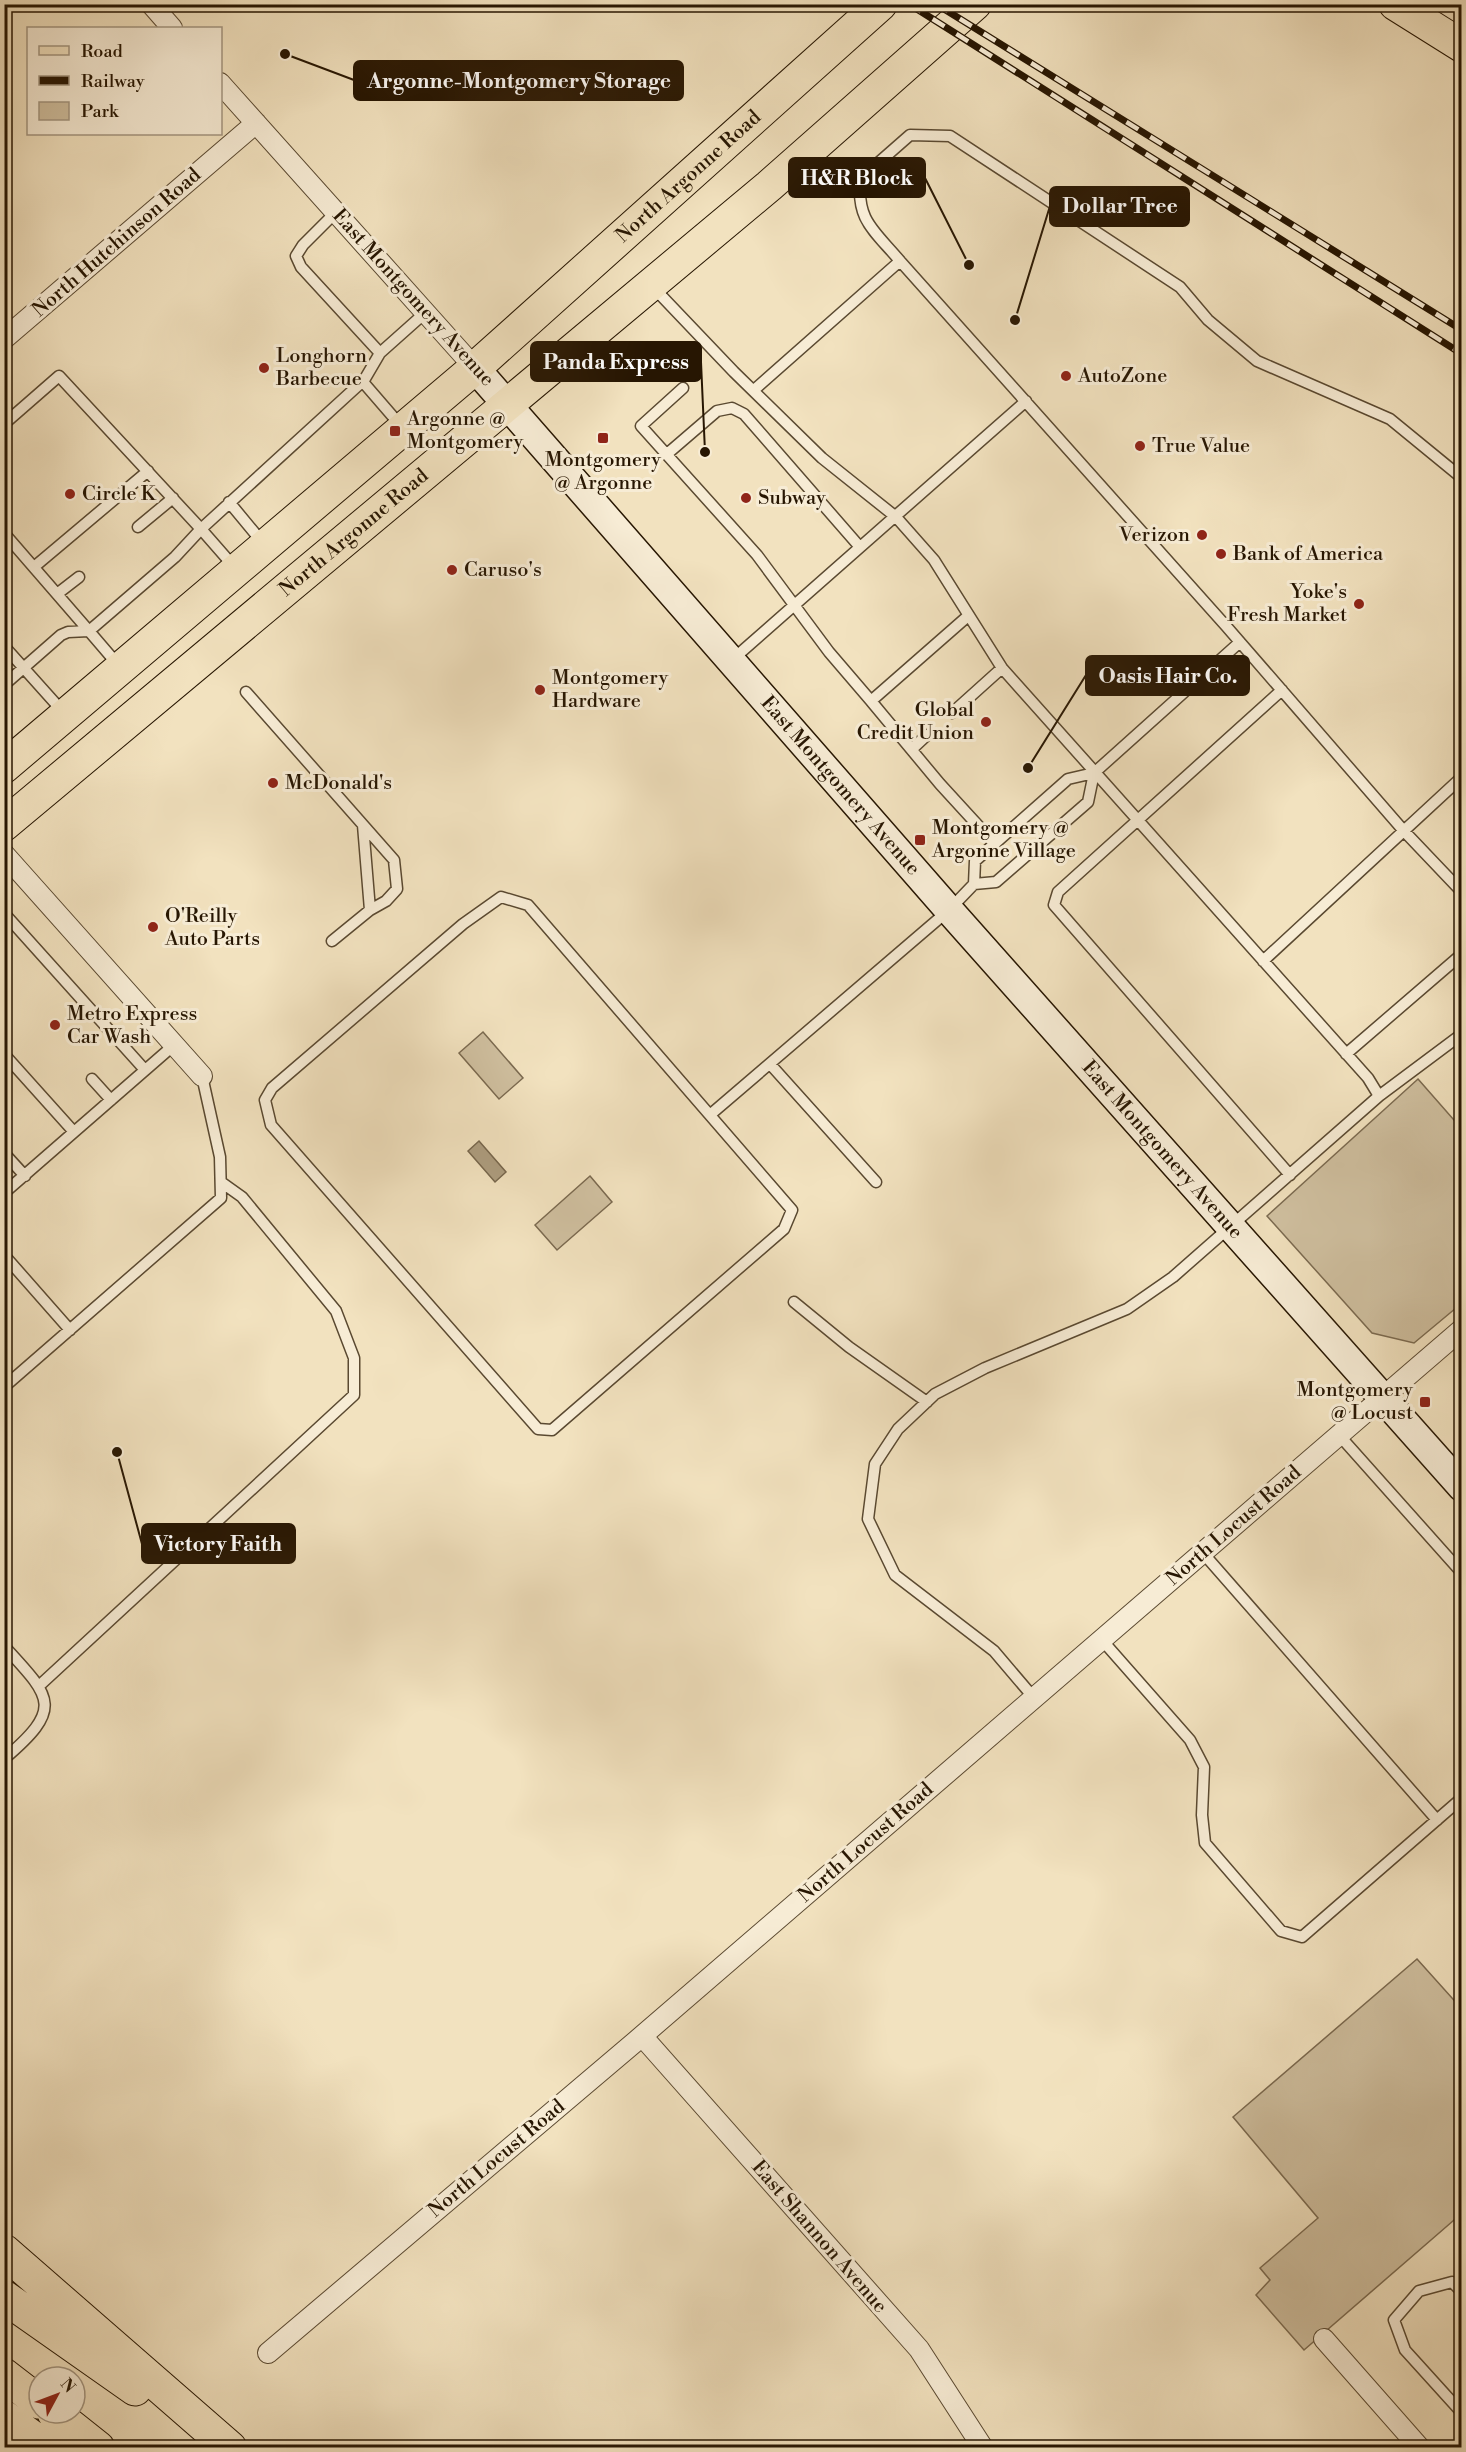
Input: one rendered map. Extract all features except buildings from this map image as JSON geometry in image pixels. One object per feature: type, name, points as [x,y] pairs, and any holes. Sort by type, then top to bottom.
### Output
[{"type":"highway","points":[[4,2251],[230,2448]]},
{"type":"highway","points":[[4,2297],[217,2448]]},
{"type":"highway","points":[[4,2375],[27,2393]]},
{"type":"highway","points":[[4,2417],[47,2448]]},
{"type":"highway","points":[[69,2425],[98,2448]]},
{"type":"main road","name":"North Argonne Road","points":[[4,767],[475,368],[881,4]]},
{"type":"main road","name":"North Argonne Road","points":[[4,825],[509,406],[769,186],[975,4]]},
{"type":"main road","points":[[1395,4],[1461,46]]},
{"type":"main road","name":"East Montgomery Avenue","points":[[475,368],[949,910],[1232,1226],[1461,1487]]},
{"type":"street","points":[[151,4],[171,27]]},
{"type":"street","name":"East Montgomery Avenue","points":[[222,85],[475,368]]},
{"type":"street","name":"North Hutchinson Road","points":[[4,339],[256,123]]},
{"type":"street","points":[[4,854],[202,1076]]},
{"type":"street","name":"North Locust Road","points":[[268,2353],[642,2036],[1461,1329]]},
{"type":"street","name":"East Shannon Avenue","points":[[642,2036],[919,2349],[983,2448]]},
{"type":"street","points":[[1324,2339],[1420,2448]]},
{"type":"lane","points":[[1461,478],[1390,419],[1257,361],[1208,320],[1180,287],[950,136],[910,135],[861,178],[858,197],[862,215],[900,261],[1240,642],[1403,830],[1461,892]]},
{"type":"lane","points":[[336,212],[303,245],[296,256],[301,267],[380,353]]},
{"type":"lane","points":[[754,390],[900,261]]},
{"type":"lane","points":[[652,285],[822,458],[896,517],[934,560],[1002,668],[1368,1078],[1379,1096]]},
{"type":"lane","points":[[4,685],[61,636],[68,632],[89,631],[175,557],[229,502],[363,381],[380,353],[426,312]]},
{"type":"lane","points":[[4,424],[59,376],[236,569]]},
{"type":"lane","points":[[363,381],[404,429]]},
{"type":"lane","points":[[683,388],[641,426],[757,555],[829,652],[994,843]]},
{"type":"lane","points":[[732,660],[1026,401]]},
{"type":"lane","points":[[667,454],[717,411],[732,408],[744,414],[859,546]]},
{"type":"lane","points":[[34,567],[148,471]]},
{"type":"lane","points":[[138,527],[173,498]]},
{"type":"lane","points":[[229,502],[265,545]]},
{"type":"lane","points":[[4,533],[121,669]]},
{"type":"lane","points":[[57,594],[79,577]]},
{"type":"lane","points":[[871,701],[968,616]]},
{"type":"lane","points":[[974,884],[975,861],[994,843],[1068,779],[1094,773],[1240,642]]},
{"type":"lane","points":[[4,646],[66,715]]},
{"type":"lane","points":[[952,713],[1002,668]]},
{"type":"lane","points":[[1282,690],[1058,892],[1054,905],[1290,1175]]},
{"type":"lane","points":[[246,692],[394,860],[397,889],[386,902],[370,910],[332,941]]},
{"type":"lane","points":[[912,749],[927,735]]},
{"type":"lane","points":[[711,1114],[949,910],[974,884],[996,882],[1088,802],[1094,773]]},
{"type":"lane","points":[[1263,961],[1461,777]]},
{"type":"lane","points":[[363,825],[370,910]]},
{"type":"lane","points":[[501,897],[528,905],[711,1114],[792,1210],[784,1229],[552,1430],[538,1429],[271,1125],[265,1100],[281,1081],[463,924],[501,897]]},
{"type":"lane","points":[[4,913],[145,1070]]},
{"type":"lane","points":[[1346,1054],[1461,954]]},
{"type":"lane","points":[[1034,1698],[993,1651],[895,1575],[868,1519],[875,1464],[898,1429],[936,1394],[985,1368],[1127,1308],[1173,1277],[1379,1096],[1461,1034]]},
{"type":"lane","points":[[4,1193],[174,1045]]},
{"type":"lane","points":[[4,1054],[74,1132]]},
{"type":"lane","points":[[770,1064],[876,1182]]},
{"type":"lane","points":[[4,1388],[221,1198],[220,1157],[202,1076]]},
{"type":"lane","points":[[92,1079],[111,1100]]},
{"type":"lane","points":[[4,1153],[25,1176]]},
{"type":"lane","points":[[40,1685],[354,1395],[354,1358],[336,1311],[243,1197],[220,1182]]},
{"type":"lane","points":[[4,1255],[70,1330]]},
{"type":"lane","points":[[794,1302],[849,1347],[927,1402]]},
{"type":"lane","points":[[1339,1435],[1461,1573]]},
{"type":"lane","points":[[1203,1552],[1437,1820]]},
{"type":"lane","points":[[1102,1640],[1190,1740],[1204,1767],[1202,1815],[1205,1843],[1281,1931],[1302,1938],[1461,1798]]},
{"type":"lane","points":[[4,1646],[40,1685],[45,1704],[42,1718],[27,1740],[4,1759]]},
{"type":"lane","points":[[1461,2292],[1452,2282],[1419,2291],[1394,2320],[1405,2350],[1461,2413]]},
{"type":"green space","points":[[483,1032],[523,1078],[499,1099],[459,1053]]},
{"type":"green space","points":[[1418,1079],[1461,1128],[1462,1303],[1414,1343],[1372,1333],[1267,1216]]},
{"type":"green space","points":[[590,1176],[612,1202],[557,1250],[535,1225]]},
{"type":"green space","points":[[1417,1959],[1461,2008],[1461,2214],[1304,2350],[1256,2295],[1270,2280],[1260,2268],[1318,2218],[1233,2117]]},
{"type":"shaded area","points":[[479,1141],[506,1172],[495,1182],[468,1151]]},
{"type":"railway","points":[[909,4],[1462,354]]},
{"type":"railway","points":[[936,4],[1462,330]]},
{"type":"place","name":"Argonne-Montgomery Storage","points":[[285,54]]},
{"type":"place","name":"H&R Block","points":[[969,265]]},
{"type":"place","name":"Dollar Tree","points":[[1015,320]]},
{"type":"place","name":"Longhorn Barbecue","points":[[264,368]]},
{"type":"place","name":"AutoZone","points":[[1066,376]]},
{"type":"place","name":"Argonne @ Montgomery","points":[[395,431]]},
{"type":"place","name":"Montgomery @ Argonne","points":[[603,438]]},
{"type":"place","name":"True Value","points":[[1140,446]]},
{"type":"place","name":"Panda Express","points":[[705,452]]},
{"type":"place","name":"Circle K","points":[[70,494]]},
{"type":"place","name":"Subway","points":[[746,498]]},
{"type":"place","name":"Verizon","points":[[1202,535]]},
{"type":"place","name":"Bank of America","points":[[1221,554]]},
{"type":"place","name":"Caruso's","points":[[452,570]]},
{"type":"place","name":"Yoke's Fresh Market","points":[[1359,604]]},
{"type":"place","name":"Montgomery Hardware","points":[[540,690]]},
{"type":"place","name":"Global Credit Union","points":[[986,722]]},
{"type":"place","name":"Oasis Hair Co.","points":[[1028,768]]},
{"type":"place","name":"McDonald's","points":[[273,783]]},
{"type":"place","name":"Montgomery @ Argonne Village","points":[[920,840]]},
{"type":"place","name":"O'Reilly Auto Parts","points":[[153,927]]},
{"type":"place","name":"Metro Express Car Wash","points":[[55,1025]]},
{"type":"place","name":"Montgomery @ Locust","points":[[1425,1402]]},
{"type":"place","name":"Victory Faith","points":[[117,1452]]}]
